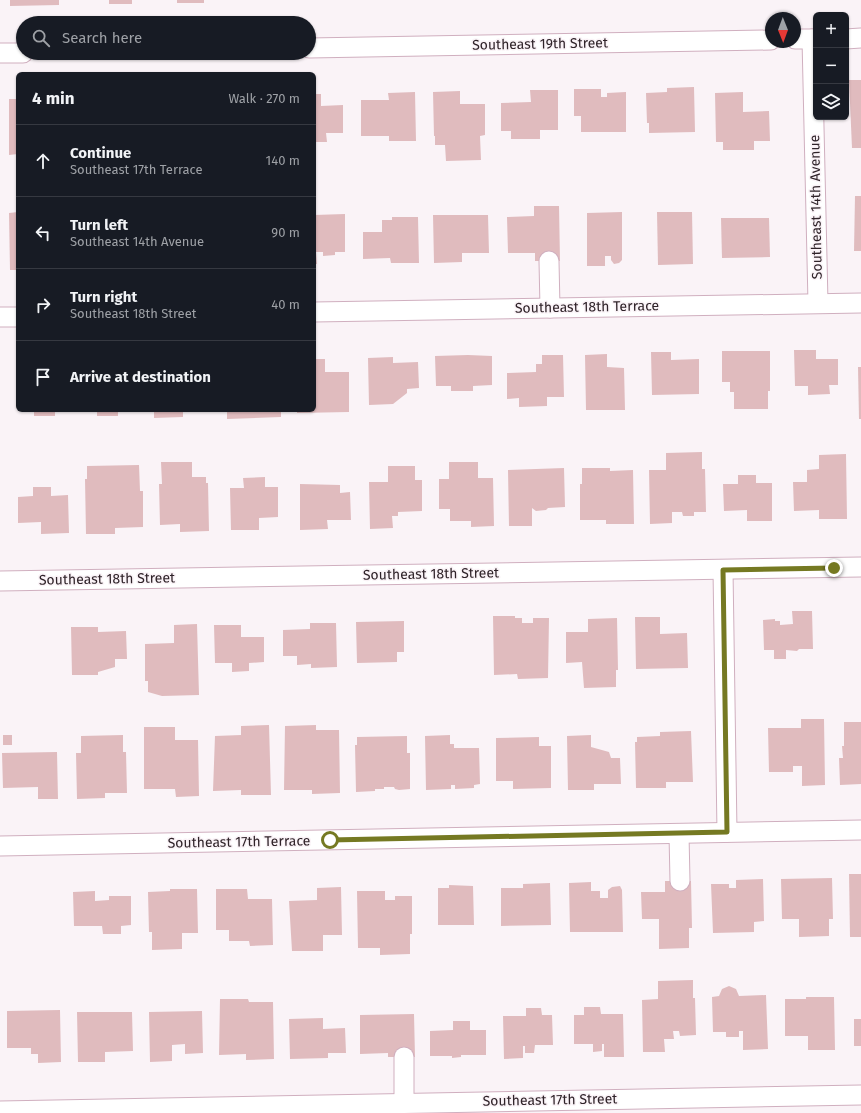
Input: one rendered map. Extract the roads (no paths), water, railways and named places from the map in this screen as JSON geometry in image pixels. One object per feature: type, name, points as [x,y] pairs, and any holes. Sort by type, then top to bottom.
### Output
[{"type":"street","points":[[849,39],[861,38]]},
{"type":"street","name":"Southeast 14th Avenue","points":[[808,39],[818,303]]},
{"type":"street","name":"Southeast 19th Street","points":[[316,48],[765,40]]},
{"type":"street","points":[[0,53],[16,53]]},
{"type":"street","points":[[549,262],[550,308]]},
{"type":"street","name":"Southeast 18th Terrace","points":[[316,312],[861,303]]},
{"type":"street","points":[[0,317],[16,317]]},
{"type":"street","name":"Southeast 18th Street","points":[[0,581],[861,567]]},
{"type":"street","points":[[723,570],[727,832]]},
{"type":"street","name":"Southeast 17th Terrace","points":[[0,846],[861,830]]},
{"type":"street","points":[[679,834],[680,881]]},
{"type":"street","points":[[404,1057],[404,1102]]},
{"type":"street","name":"Southeast 17th Street","points":[[0,1111],[404,1102],[861,1095]]}]
